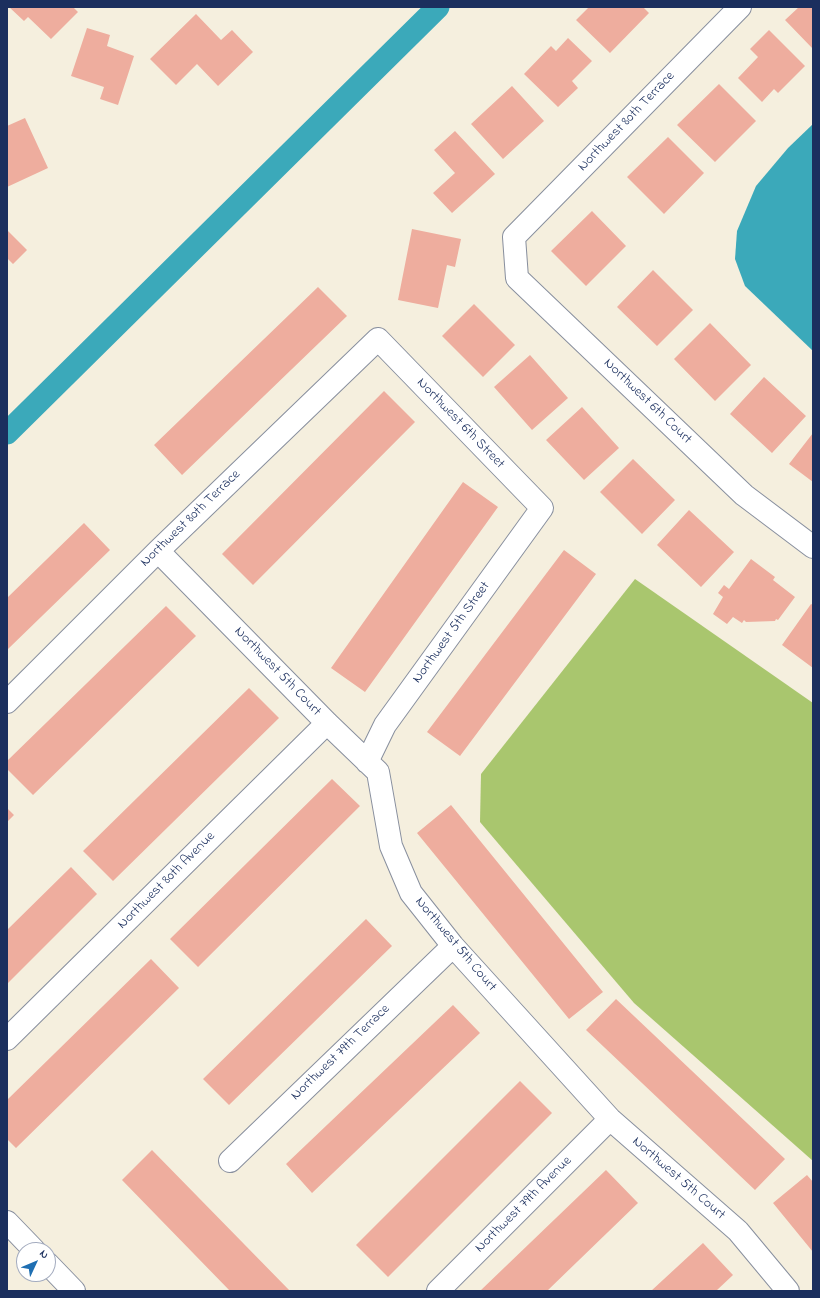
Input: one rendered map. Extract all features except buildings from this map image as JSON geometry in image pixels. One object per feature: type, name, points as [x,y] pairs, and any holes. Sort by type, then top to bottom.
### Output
[{"type":"street","name":"Northwest 80th Terrace","points":[[514,237],[740,7]]},
{"type":"street","name":"Northwest 6th Court","points":[[514,237],[517,278],[744,495],[813,546]]},
{"type":"street","name":"Northwest 80th Terrace","points":[[7,702],[158,551],[378,339]]},
{"type":"street","name":"Northwest 6th Street","points":[[378,339],[542,508]]},
{"type":"street","name":"Northwest 5th Street","points":[[367,762],[385,725],[542,508]]},
{"type":"street","name":"Northwest 5th Court","points":[[158,551],[327,723],[378,772],[391,846],[411,893],[452,946],[610,1119],[738,1231],[788,1291]]},
{"type":"street","name":"Northwest 80th Avenue","points":[[7,1039],[327,723]]},
{"type":"street","name":"Northwest 79th Terrace","points":[[230,1160],[452,946]]},
{"type":"street","name":"Northwest 79th Avenue","points":[[438,1291],[610,1119]]},
{"type":"street","points":[[7,1222],[26,1242]]},
{"type":"street","points":[[56,1272],[74,1291]]},
{"type":"green space","points":[[635,579],[813,703],[813,1161],[634,1003],[480,822],[481,774]]},
{"type":"water","points":[[813,124],[813,351],[745,286],[735,259],[737,231],[756,186],[788,148]]},
{"type":"waterway","points":[[7,433],[438,7]]}]
